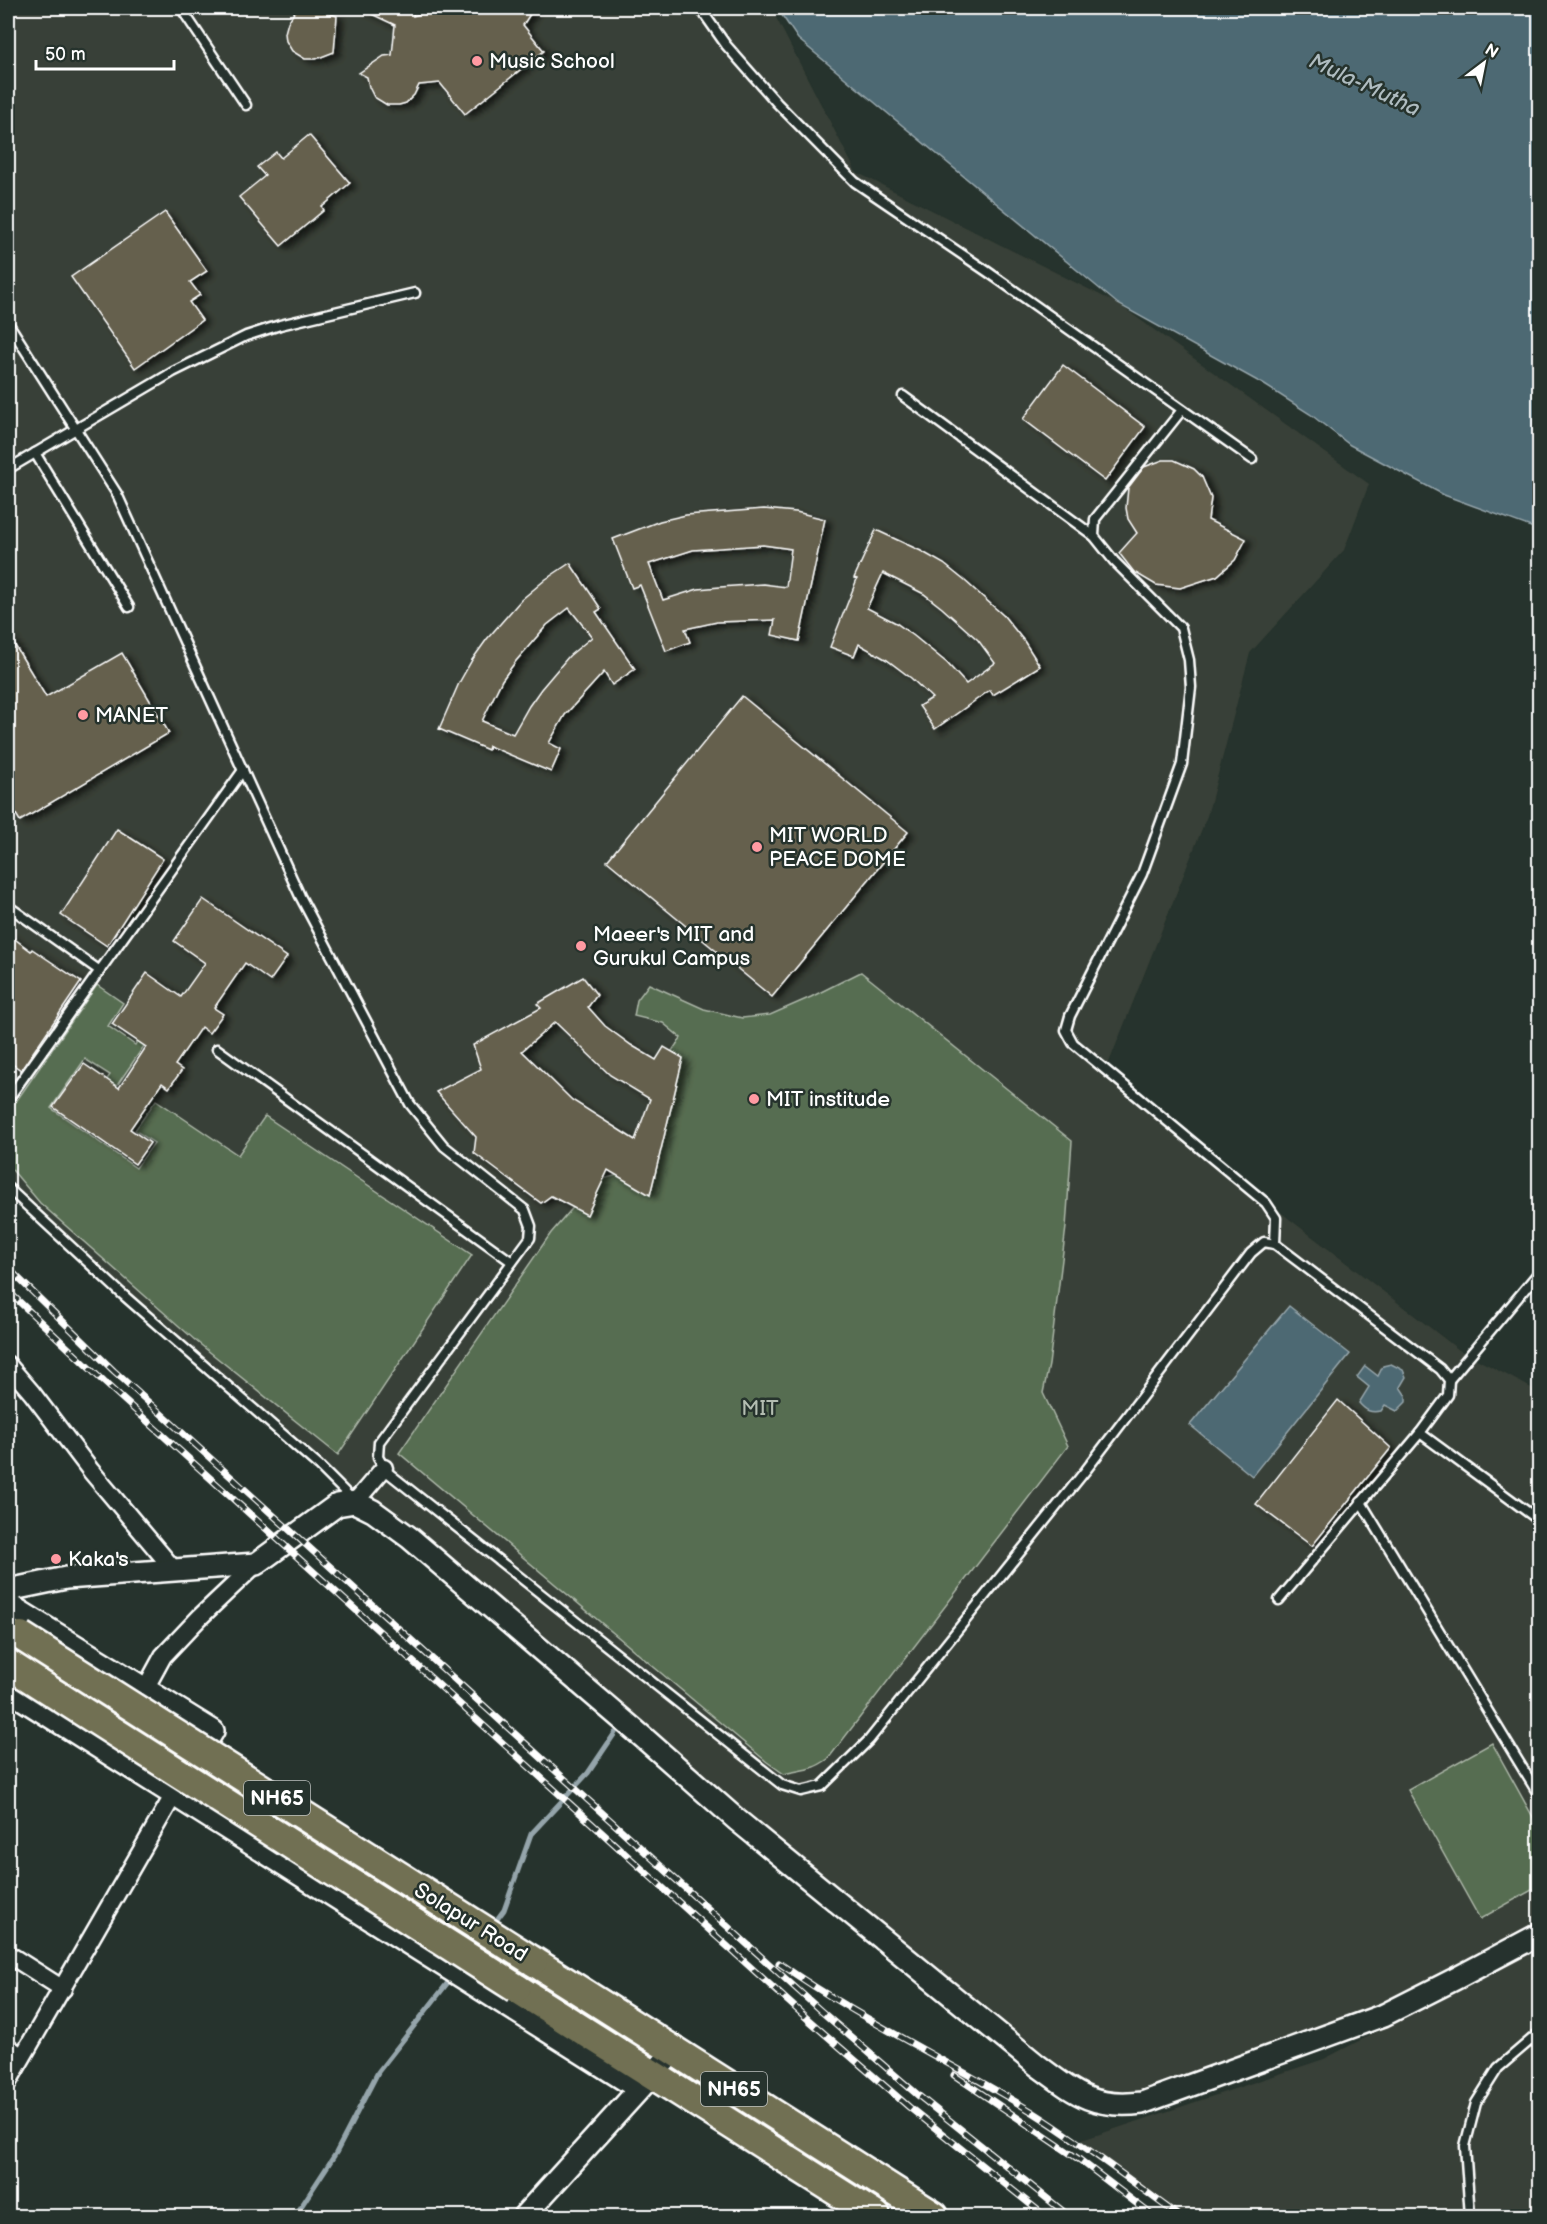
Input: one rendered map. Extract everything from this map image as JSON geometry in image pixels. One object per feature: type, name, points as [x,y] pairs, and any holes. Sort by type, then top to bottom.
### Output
[{"type":"highway","name":"Solapur Road","points":[[14,1631],[934,2217]]},
{"type":"highway","name":"Solapur Road","points":[[8,1664],[516,1988],[645,2081],[876,2217]]},
{"type":"street","points":[[8,1365],[91,1471],[175,1571]]},
{"type":"street","points":[[354,1502],[384,1468]]},
{"type":"street","points":[[146,1689],[163,1656],[256,1564],[338,1505],[354,1502],[373,1511],[410,1538],[635,1730],[736,1820],[1028,2058],[1077,2094],[1098,2103],[1123,2105],[1142,2103],[1384,2015],[1539,1934]]},
{"type":"street","points":[[8,1590],[66,1578],[256,1564]]},
{"type":"street","points":[[8,1604],[213,1731],[8,2082]]},
{"type":"street","points":[[8,1690],[486,1993],[645,2081]]},
{"type":"street","points":[[8,1954],[63,1989]]},
{"type":"street","points":[[8,2047],[22,2056]]},
{"type":"street","points":[[524,2217],[674,2051]]},
{"type":"lane","points":[[181,8],[246,105]]},
{"type":"lane","points":[[700,8],[726,45],[777,103],[855,182],[988,272],[1252,459]]},
{"type":"lane","points":[[8,469],[172,372],[246,336],[280,325],[415,293]]},
{"type":"lane","points":[[8,323],[117,494],[300,896],[410,1104],[444,1146],[525,1210],[531,1226],[530,1238],[379,1442],[378,1457],[384,1468],[782,1785],[801,1791],[822,1786],[869,1740],[1086,1470],[1251,1253],[1264,1242],[1275,1244],[1440,1369],[1449,1380]]},
{"type":"lane","points":[[903,396],[1094,536],[1114,561],[1181,628],[1189,660],[1191,687],[1182,764],[1142,874],[1070,1016],[1066,1030],[1073,1043],[1266,1203],[1276,1218],[1275,1244]]},
{"type":"lane","points":[[1094,536],[1095,519],[1182,410]]},
{"type":"lane","points":[[35,453],[129,607]]},
{"type":"lane","points":[[8,1099],[243,770]]},
{"type":"lane","points":[[8,906],[100,971]]},
{"type":"lane","points":[[217,1049],[512,1262]]},
{"type":"lane","points":[[8,1188],[121,1293],[319,1466],[354,1502]]},
{"type":"lane","points":[[1280,1600],[1420,1433],[1448,1395],[1449,1380],[1539,1271]]},
{"type":"lane","points":[[1420,1433],[1539,1521]]},
{"type":"lane","points":[[1361,1503],[1539,1797]]},
{"type":"lane","points":[[1470,2217],[1465,2146],[1476,2103],[1498,2068],[1539,2032]]},
{"type":"shaded area","name":"Maeer's MIT and Gurukul Campus","points":[[8,8],[771,8],[856,172],[1118,304],[1369,484],[1344,550],[1250,653],[1207,816],[1106,1070],[1235,1177],[1459,1350],[1539,1392],[1539,1934],[1455,1979],[1123,2105],[1037,2065],[355,1502],[8,1187]]},
{"type":"shaded area","points":[[1539,1948],[1539,2216],[1182,2216],[1079,2141],[1324,2059]]},
{"type":"green space","name":"MIT","points":[[861,972],[1072,1141],[1066,1227],[1049,1365],[1043,1393],[1068,1446],[828,1759],[812,1768],[784,1774],[399,1453],[551,1233],[596,1181],[640,1169],[669,1055],[681,1038],[663,1023],[634,1016],[637,1000],[649,984],[704,1009],[742,1018],[770,1015]]},
{"type":"green space","points":[[97,985],[123,1003],[108,1026],[135,1045],[150,1022],[157,1027],[107,1100],[97,1094],[110,1075],[85,1059],[51,1108],[136,1168],[154,1143],[135,1130],[156,1100],[238,1155],[265,1116],[472,1255],[338,1455],[196,1341],[40,1203],[8,1165],[8,1113]]},
{"type":"green space","points":[[1492,1743],[1539,1828],[1539,1886],[1480,1919],[1408,1790]]},
{"type":"water","name":"Mula-Mutha","points":[[777,8],[1539,8],[1539,530],[1444,495],[1350,445],[1310,414],[1263,384],[1118,304],[798,39]]},
{"type":"water","points":[[1289,1306],[1350,1354],[1252,1476],[1190,1425]]},
{"type":"water","points":[[1391,1364],[1403,1370],[1406,1377],[1400,1387],[1406,1396],[1406,1402],[1397,1411],[1385,1405],[1381,1411],[1366,1410],[1359,1403],[1369,1387],[1357,1377],[1365,1366],[1378,1376],[1383,1366]]},
{"type":"building","points":[[297,8],[313,8],[337,16],[334,52],[316,59],[305,59],[292,51],[286,41],[285,33],[288,22]]},
{"type":"building","name":"Music School","points":[[359,8],[414,8],[413,16],[439,8],[534,8],[523,25],[544,51],[465,114],[440,83],[419,85],[414,95],[406,103],[387,105],[374,97],[367,77],[359,73],[384,56],[392,55],[395,25]]},
{"type":"building","points":[[309,135],[350,183],[322,207],[324,210],[281,246],[239,197],[265,176],[257,167],[276,152],[281,158]]},
{"type":"building","points":[[165,212],[207,271],[190,282],[200,295],[189,302],[202,320],[135,368],[71,277]]},
{"type":"building","points":[[1063,365],[1145,427],[1105,481],[1023,419]]},
{"type":"building","points":[[1163,460],[1174,460],[1194,469],[1202,477],[1211,498],[1208,520],[1246,539],[1235,560],[1217,576],[1180,588],[1156,585],[1134,572],[1119,553],[1137,533],[1128,519],[1126,508],[1128,488],[1144,467]]},
{"type":"building","points":[[764,509],[796,512],[825,519],[799,641],[772,635],[775,620],[717,622],[685,629],[690,642],[666,651],[640,585],[632,588],[613,539],[660,521],[686,515]],"holes":[[[763,545],[791,549],[786,587],[763,584],[698,589],[663,600],[649,564],[693,550]]]},
{"type":"building","points":[[876,530],[921,551],[944,564],[1004,616],[1040,666],[993,695],[990,690],[935,729],[919,706],[932,698],[911,678],[887,660],[859,644],[854,656],[830,647],[857,579],[854,578]],"holes":[[[883,573],[924,594],[978,640],[995,663],[966,684],[947,663],[914,636],[896,623],[867,608]]]},
{"type":"building","points":[[570,563],[601,609],[596,612],[635,669],[612,685],[604,672],[565,715],[549,743],[561,749],[551,772],[489,746],[488,750],[439,729],[459,683],[472,660],[521,600]],"holes":[[[569,608],[592,637],[569,656],[541,689],[513,734],[482,721],[502,680],[516,661],[547,625]]]},
{"type":"building","name":"MANET","points":[[8,634],[46,697],[122,653],[169,733],[20,821],[8,801]]},
{"type":"building","name":"MIT WORLD PEACE DOME","points":[[742,696],[908,832],[772,997],[607,861]]},
{"type":"building","points":[[117,829],[163,859],[107,946],[61,915]]},
{"type":"building","points":[[203,899],[287,957],[270,981],[245,963],[214,1008],[223,1014],[209,1033],[201,1027],[175,1065],[182,1070],[169,1088],[162,1083],[130,1129],[150,1143],[135,1164],[53,1107],[84,1064],[119,1088],[146,1047],[112,1024],[147,973],[181,997],[205,963],[174,941]]},
{"type":"building","points":[[8,934],[81,982],[21,1070],[8,1061]]},
{"type":"building","points":[[583,977],[597,995],[588,1007],[605,1026],[656,1060],[664,1047],[683,1058],[650,1195],[608,1170],[587,1215],[551,1196],[541,1203],[474,1153],[476,1137],[436,1092],[481,1069],[473,1045],[541,1008],[537,1004]],"holes":[[[555,1022],[610,1075],[650,1099],[635,1140],[572,1100],[522,1051]]]},
{"type":"building","points":[[1338,1400],[1391,1448],[1312,1546],[1256,1504]]},
{"type":"waterway","points":[[492,1926],[504,1910],[531,1834],[588,1773],[615,1733]]},
{"type":"waterway","points":[[295,2216],[336,2153],[378,2072],[453,1976]]},
{"type":"railway","points":[[8,1268],[114,1371],[821,2011],[919,2096],[1069,2216]]},
{"type":"railway","points":[[8,1291],[104,1382],[811,2022],[909,2107],[1045,2216]]},
{"type":"railway","points":[[779,1963],[840,2003],[1031,2111],[1088,2149],[1179,2216]]},
{"type":"railway","points":[[954,2075],[1080,2160],[1153,2216]]},
{"type":"place","name":"Music School","points":[[477,61]]},
{"type":"place","name":"MANET","points":[[83,715]]},
{"type":"place","name":"MIT WORLD PEACE DOME","points":[[757,847]]},
{"type":"place","name":"Maeer's MIT and Gurukul Campus","points":[[581,946]]},
{"type":"place","name":"MIT institude","points":[[754,1099]]},
{"type":"place","name":"Kaka's","points":[[56,1559]]}]
